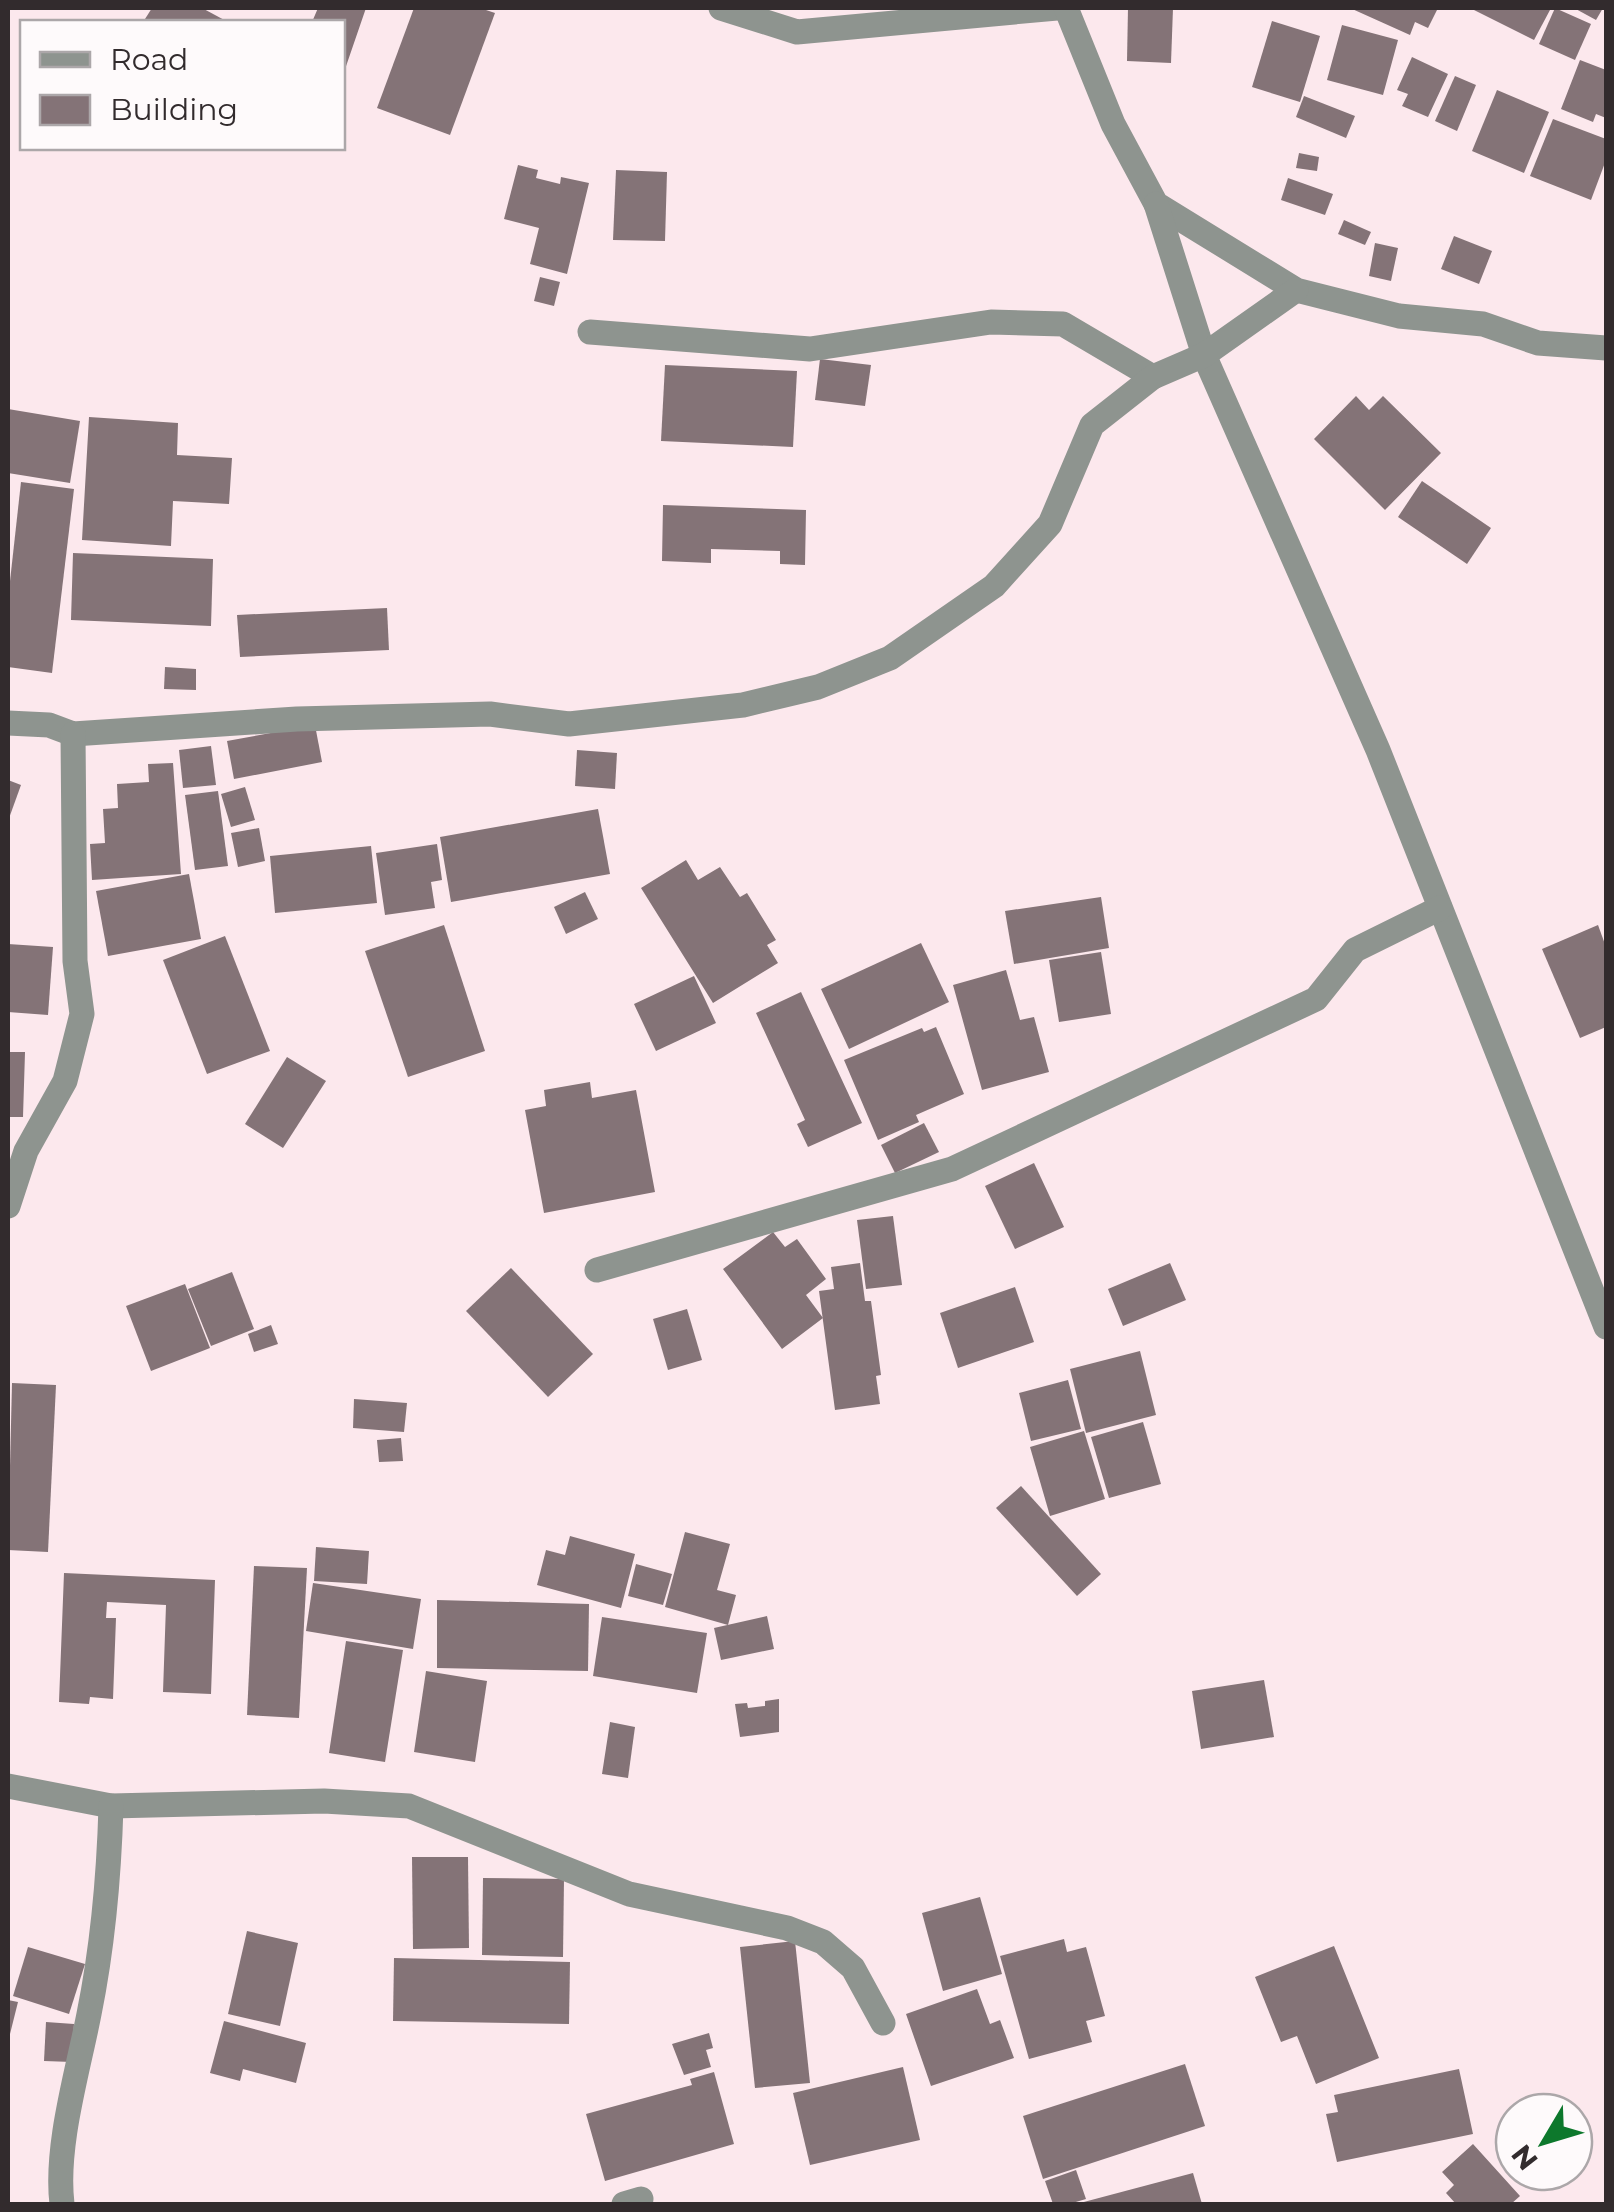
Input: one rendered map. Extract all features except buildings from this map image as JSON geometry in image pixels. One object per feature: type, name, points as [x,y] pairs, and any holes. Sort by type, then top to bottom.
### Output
[{"type":"street","points":[[721,8],[797,32],[1058,8]]},
{"type":"street","points":[[1066,8],[1112,124],[1156,204],[1204,355],[1378,750],[1606,1327]]},
{"type":"street","points":[[1156,204],[1296,290],[1399,316],[1483,324],[1538,343],[1606,348]]},
{"type":"street","points":[[8,723],[49,724],[73,734],[297,719],[490,714],[569,724],[744,705],[818,687],[890,658],[994,586],[1050,524],[1092,425],[1154,376],[1204,355],[1296,290]]},
{"type":"street","points":[[590,332],[810,349],[991,322],[1063,324],[1154,376]]},
{"type":"street","points":[[8,1206],[26,1152],[65,1081],[82,1014],[75,961],[73,734]]},
{"type":"street","points":[[597,1270],[952,1169],[1316,999],[1355,950],[1440,908]]},
{"type":"street","points":[[8,1786],[111,1806],[324,1800],[409,1806],[629,1894],[787,1928],[824,1942],[853,1968],[882,2023]]},
{"type":"street","points":[[62,2204],[68,2113],[90,2009],[108,1887],[111,1806]]}]
